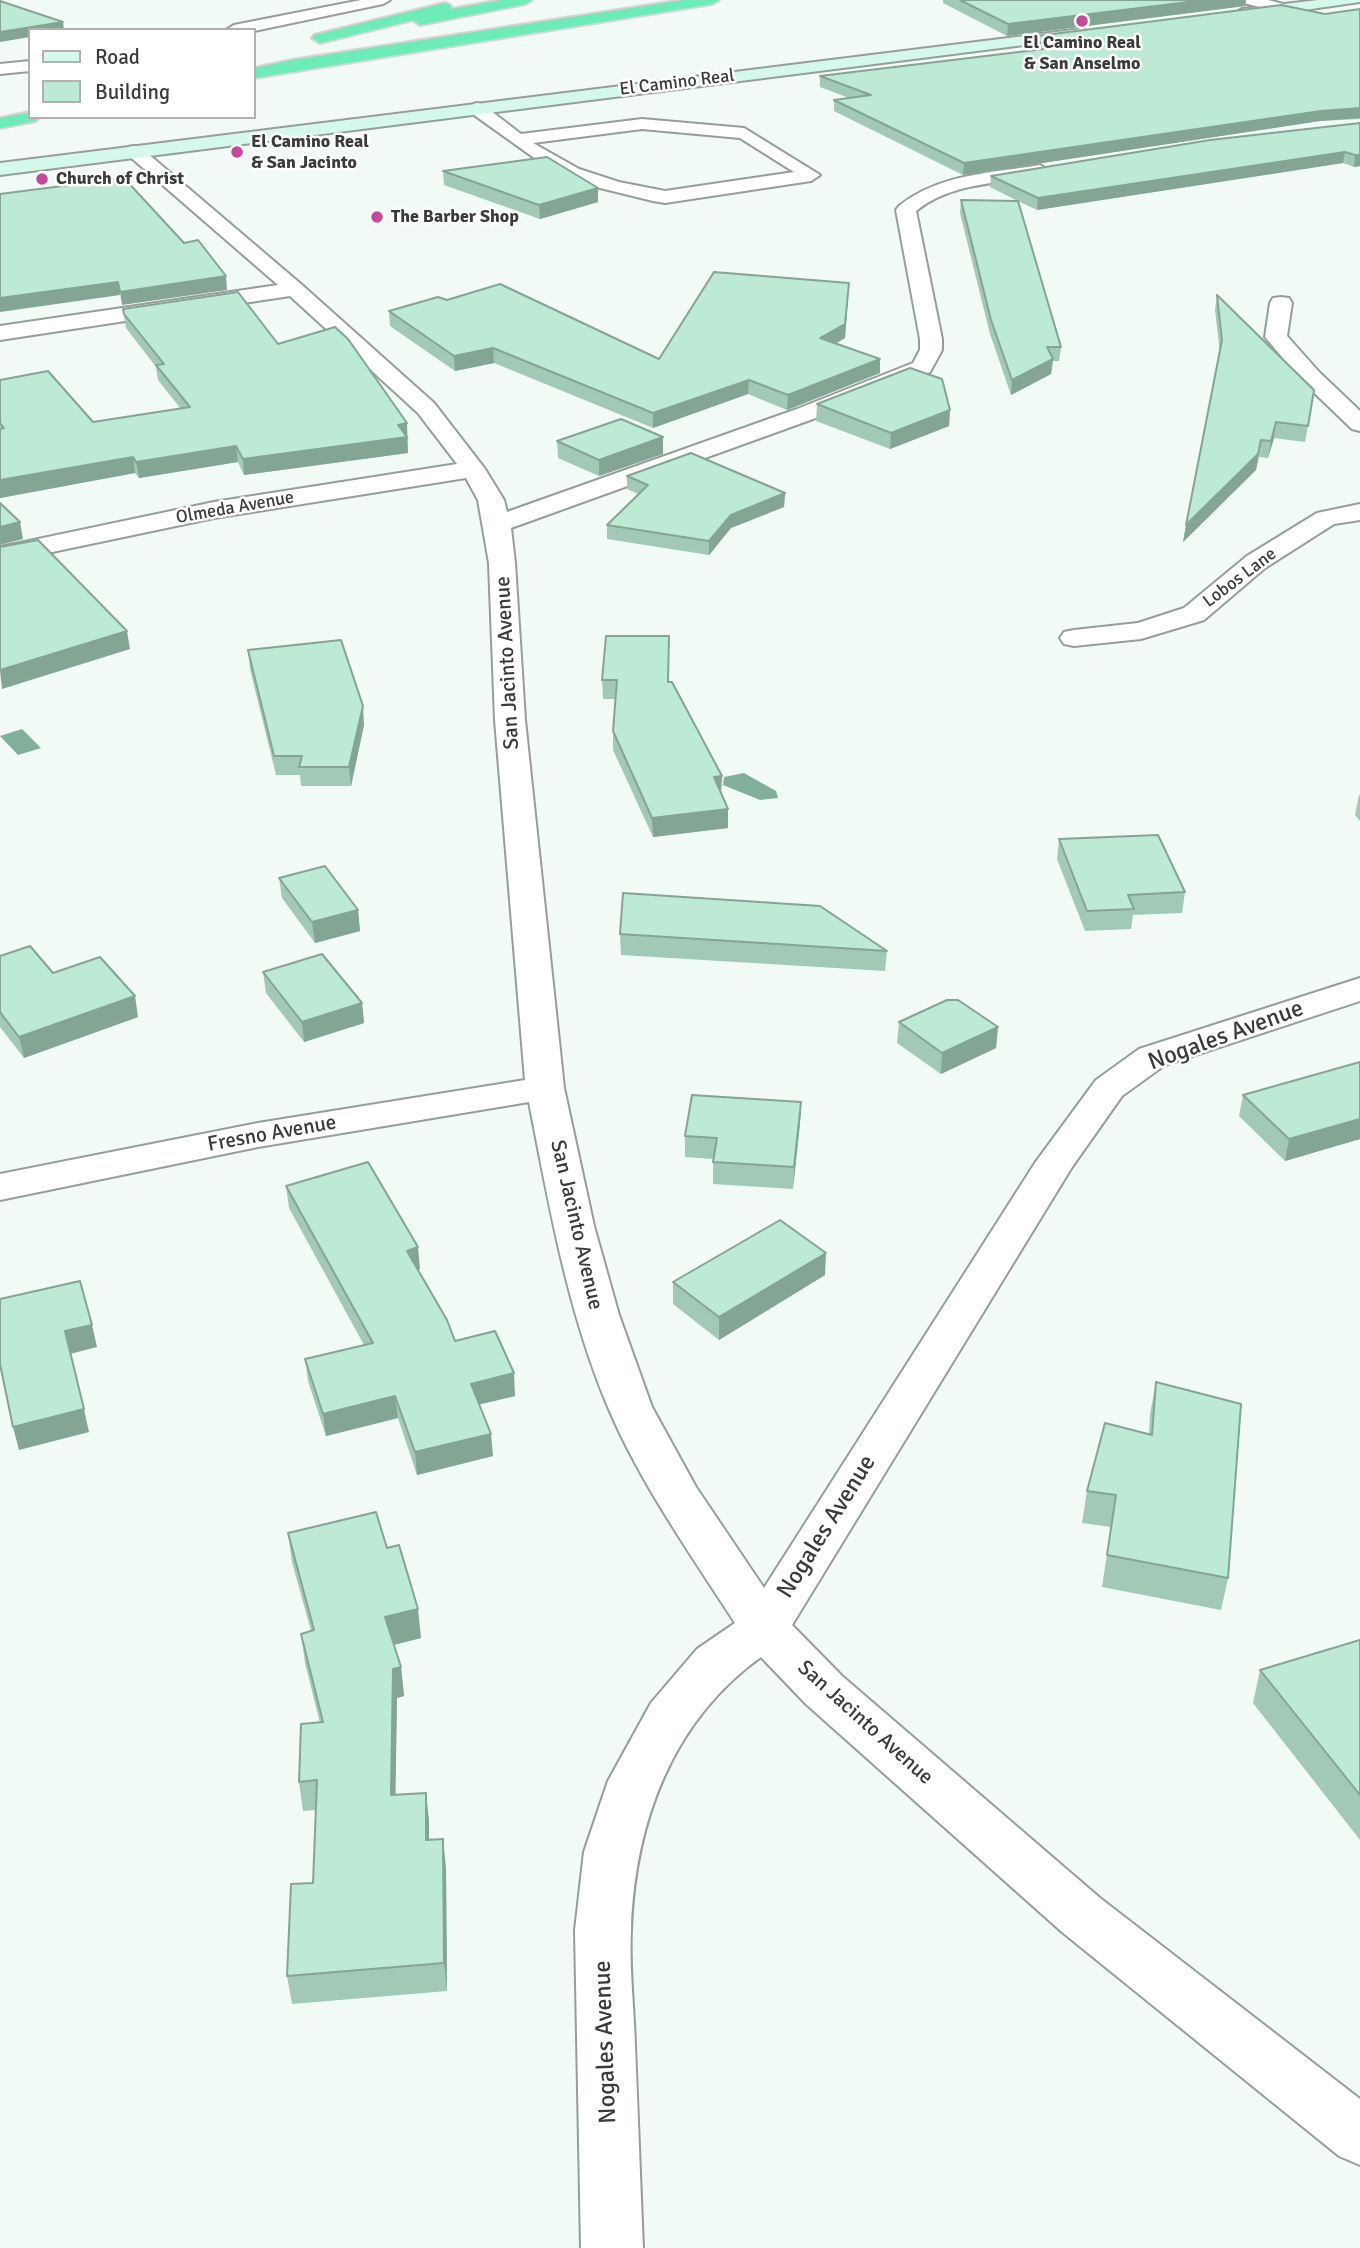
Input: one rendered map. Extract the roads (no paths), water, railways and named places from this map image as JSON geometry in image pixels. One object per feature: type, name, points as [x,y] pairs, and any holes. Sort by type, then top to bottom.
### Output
[{"type":"highway","points":[[481,0],[304,42],[525,0]]},
{"type":"highway","points":[[256,73],[626,0]]},
{"type":"highway","points":[[292,65],[712,0]]},
{"type":"highway","points":[[0,123],[28,117]]},
{"type":"main road","points":[[1222,16],[1280,4],[1303,6],[1354,0]]},
{"type":"main road","name":"El Camino Real","points":[[0,169],[1098,32]]},
{"type":"street","points":[[244,28],[383,0]]},
{"type":"street","points":[[1249,0],[1280,4]]},
{"type":"street","points":[[0,69],[28,66]]},
{"type":"street","points":[[476,108],[559,167],[645,194],[665,197],[811,175],[744,133],[642,124],[520,139]]},
{"type":"street","name":"San Jacinto Avenue","points":[[134,151],[295,289],[426,408],[472,469],[491,500],[502,563],[510,720],[545,1088],[574,1226],[598,1315],[630,1407],[679,1498],[764,1628],[824,1690],[1082,1915],[1360,2136]]},
{"type":"street","points":[[497,524],[805,414],[922,367],[931,350],[931,339],[906,210],[930,193],[953,186],[1061,167]]},
{"type":"street","points":[[0,333],[295,289]]},
{"type":"street","points":[[1282,303],[1276,337],[1311,377],[1360,424]]},
{"type":"street","name":"Olmeda Avenue","points":[[0,555],[214,510],[472,469]]},
{"type":"street","name":"Lobos Lane","points":[[1074,638],[1141,631],[1194,614],[1256,562],[1326,518],[1360,512]]},
{"type":"street","name":"Nogales Avenue","points":[[612,2248],[603,1930],[611,1852],[634,1781],[670,1718],[715,1663],[764,1628],[1055,1163],[1109,1088],[1153,1057],[1360,989]]},
{"type":"street","name":"Fresno Avenue","points":[[0,1188],[258,1135],[545,1088]]},
{"type":"place","name":"El Camino Real & San Anselmo","points":[[1082,21]]},
{"type":"place","name":"El Camino Real & San Jacinto","points":[[237,152]]},
{"type":"place","name":"Church of Christ","points":[[42,179]]},
{"type":"place","name":"The Barber Shop","points":[[377,217]]}]
